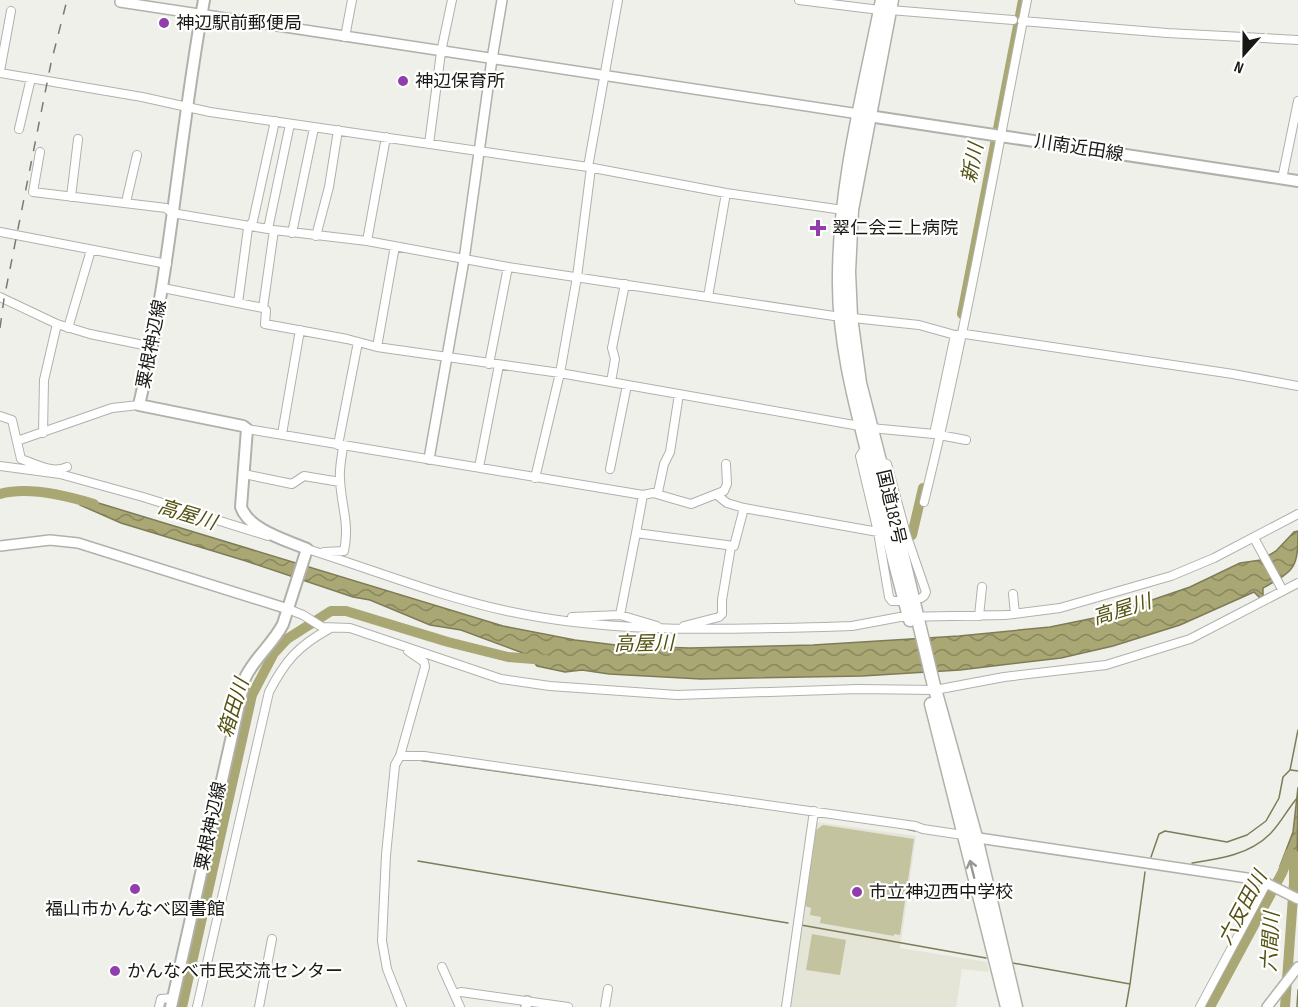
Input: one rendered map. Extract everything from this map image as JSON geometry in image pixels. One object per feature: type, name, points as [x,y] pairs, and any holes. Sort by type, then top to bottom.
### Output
[{"type":"highway","name":"国道182号","points":[[886,5],[865,115],[843,210],[838,278],[860,383],[866,427],[866,447],[914,619]]},
{"type":"highway","name":"国道182号","points":[[846,316],[852,210],[865,115]]},
{"type":"highway","name":"国道182号","points":[[866,427],[880,461],[930,686],[1016,1007]]},
{"type":"highway","name":"国道182号","points":[[970,836],[1007,1007]]},
{"type":"main road","name":"粟根神辺線","points":[[204,0],[186,108],[167,264],[153,347],[139,405],[243,426],[248,429]]},
{"type":"main road","name":"川南近田線","points":[[865,115],[1298,182]]},
{"type":"main road","points":[[248,429],[241,507],[244,516],[251,523],[310,551]]},
{"type":"main road","name":"粟根神辺線","points":[[172,1002],[245,678],[254,661],[277,636],[310,551]]},
{"type":"street","points":[[345,37],[352,0]]},
{"type":"street","points":[[429,144],[441,52],[452,0]]},
{"type":"street","points":[[429,459],[464,260],[502,0]]},
{"type":"street","points":[[535,478],[560,373],[577,277],[590,167],[618,0]]},
{"type":"street","points":[[799,0],[886,5],[1013,20]]},
{"type":"street","points":[[924,502],[959,335],[996,136],[1027,0]]},
{"type":"street","points":[[120,2],[865,115]]},
{"type":"street","points":[[11,11],[0,72],[142,97],[186,108],[590,167],[726,193],[843,210]]},
{"type":"street","points":[[1022,21],[1167,33],[1298,40]]},
{"type":"street","points":[[19,129],[31,78]]},
{"type":"street","points":[[1281,179],[1298,101]]},
{"type":"street","points":[[238,303],[248,228],[251,225],[275,121]]},
{"type":"street","points":[[262,308],[271,230],[290,124]]},
{"type":"street","points":[[292,233],[314,128]]},
{"type":"street","points":[[316,236],[329,187],[338,130]]},
{"type":"street","points":[[367,241],[386,137]]},
{"type":"street","points":[[71,197],[78,139]]},
{"type":"street","points":[[40,152],[33,192],[166,208],[172,213],[271,230],[367,241],[508,267],[919,325],[959,335],[1133,359],[1298,386]]},
{"type":"street","points":[[126,202],[136,154]]},
{"type":"street","points":[[708,297],[726,193]]},
{"type":"street","points":[[0,232],[167,264]]},
{"type":"street","points":[[377,347],[394,246]]},
{"type":"street","points":[[68,328],[91,250]]},
{"type":"street","points":[[489,364],[508,267]]},
{"type":"street","points":[[611,382],[615,359],[612,348],[625,284]]},
{"type":"street","points":[[163,288],[262,308],[266,310],[265,324],[377,347],[560,373],[866,427],[966,440]]},
{"type":"street","points":[[0,297],[68,328],[153,347]]},
{"type":"street","points":[[43,433],[44,380],[57,324]]},
{"type":"street","points":[[282,434],[300,330]]},
{"type":"street","points":[[310,551],[344,551],[347,537],[340,482],[341,445],[358,342]]},
{"type":"street","points":[[479,467],[499,365]]},
{"type":"street","points":[[610,469],[627,385]]},
{"type":"street","points":[[248,429],[644,495],[657,492],[670,452],[679,394]]},
{"type":"street","points":[[17,441],[112,408],[139,405]]},
{"type":"street","points":[[0,416],[12,420],[21,459],[51,470],[67,467]]},
{"type":"street","points":[[866,447],[860,456],[878,532],[889,597],[892,601],[898,601]]},
{"type":"street","points":[[880,461],[887,464],[906,534],[926,592],[921,598]]},
{"type":"street","points":[[653,493],[691,504],[717,495],[724,491],[727,484],[726,464]]},
{"type":"street","points":[[0,466],[70,477],[143,497],[264,536],[278,537]]},
{"type":"street","points":[[244,474],[292,484],[304,476],[340,482]]},
{"type":"street","points":[[620,615],[644,495]]},
{"type":"street","points":[[717,495],[727,503],[744,508],[878,532]]},
{"type":"street","points":[[636,533],[734,546],[744,508]]},
{"type":"street","points":[[310,551],[434,592],[505,611],[560,620],[663,630],[852,626],[914,619],[1015,614],[1060,608],[1171,576],[1256,540],[1298,514]]},
{"type":"street","points":[[0,546],[50,540],[78,543],[288,607],[325,628],[350,628],[501,679],[550,686],[677,695],[930,686],[1106,664],[1190,639],[1282,589],[1298,584]]},
{"type":"street","points":[[1256,540],[1282,589]]},
{"type":"street","points":[[680,630],[682,627],[722,614],[730,546]]},
{"type":"street","points":[[979,616],[982,587]]},
{"type":"street","points":[[1012,594],[1015,614]]},
{"type":"street","points":[[560,620],[562,618],[620,615],[661,627],[663,630]]},
{"type":"street","points":[[197,1007],[269,693],[278,674],[292,654],[325,628]]},
{"type":"street","points":[[402,1007],[387,969],[382,941],[386,855],[395,765],[400,756],[424,667],[424,662],[404,647]]},
{"type":"street","points":[[400,756],[424,756],[814,811],[1235,875],[1269,883],[1298,899]]},
{"type":"street","points":[[786,1007],[814,811]]},
{"type":"street","points":[[1200,1007],[1269,883]]},
{"type":"street","points":[[259,1007],[272,939]]},
{"type":"street","points":[[442,967],[460,1007]]},
{"type":"street","points":[[1267,1007],[1296,970]]},
{"type":"street","points":[[605,1007],[608,989]]},
{"type":"street","points":[[454,994],[461,992],[526,1004],[568,1007]]},
{"type":"street","points":[[159,1007],[161,999],[172,1002]]},
{"type":"shaded area","name":"市立神辺西中学校","points":[[815,822],[916,836],[900,948],[987,962],[989,972],[962,969],[956,1007],[789,1007]]},
{"type":"green space","points":[[823,825],[914,839],[900,935],[894,934],[894,936],[820,923],[821,917],[810,915],[811,908],[805,906],[816,830]]},
{"type":"green space","points":[[812,934],[846,940],[840,975],[806,970]]},
{"type":"water","points":[[82,498],[503,626],[575,640],[624,646],[690,648],[813,645],[959,636],[1050,627],[1099,617],[1190,587],[1240,563],[1261,560],[1276,551],[1294,532],[1298,531],[1298,544],[1292,567],[1282,577],[1263,588],[1263,596],[1260,598],[1254,592],[1180,625],[1113,646],[1061,658],[960,670],[862,676],[701,679],[609,674],[582,670],[565,672],[537,666],[528,655],[461,630],[430,625],[370,600],[353,597],[121,523],[80,505]]},
{"type":"water","points":[[1298,787],[1297,869],[1280,866],[1293,832]]},
{"type":"waterway","name":"新川","points":[[962,314],[1023,0]]},
{"type":"waterway","name":"新川","points":[[909,534],[912,535],[923,488]]},
{"type":"waterway","name":"高屋川","points":[[0,494],[35,492],[60,495],[94,504]]},
{"type":"waterway","name":"箱田川","points":[[182,1007],[252,695],[274,653],[287,639],[331,611],[346,611],[448,642],[508,657],[546,660]]},
{"type":"waterway","points":[[1151,857],[1159,834],[1165,831],[1227,842],[1247,835],[1266,821],[1279,798],[1283,777],[1290,770],[1298,730]]},
{"type":"waterway","points":[[418,760],[753,807]]},
{"type":"waterway","points":[[1291,770],[1298,771]]},
{"type":"waterway","points":[[1192,863],[1223,858],[1253,847],[1274,830],[1298,797]]},
{"type":"waterway","points":[[906,829],[915,831]]},
{"type":"waterway","name":"六反田川","points":[[1210,1007],[1282,873],[1290,853]]},
{"type":"waterway","name":"六間川","points":[[1285,1007],[1294,855]]},
{"type":"waterway","points":[[418,861],[788,923]]},
{"type":"waterway","points":[[1013,963],[1130,984],[1145,872]]},
{"type":"waterway","points":[[801,925],[986,958]]},
{"type":"waterway","points":[[1126,1007],[1130,984]]},
{"type":"waterway","points":[[1297,1007],[1298,990]]},
{"type":"railway","points":[[0,328],[51,63],[67,0]]},
{"type":"place","name":"神辺駅前郵便局","points":[[164,23]]},
{"type":"place","name":"神辺保育所","points":[[403,81]]},
{"type":"place","name":"翠仁会三上病院","points":[[818,228]]},
{"type":"place","name":"福山市かんなべ図書館","points":[[135,889]]},
{"type":"place","name":"市立神辺西中学校","points":[[857,892]]},
{"type":"place","name":"かんなべ市民交流センター","points":[[115,971]]}]
